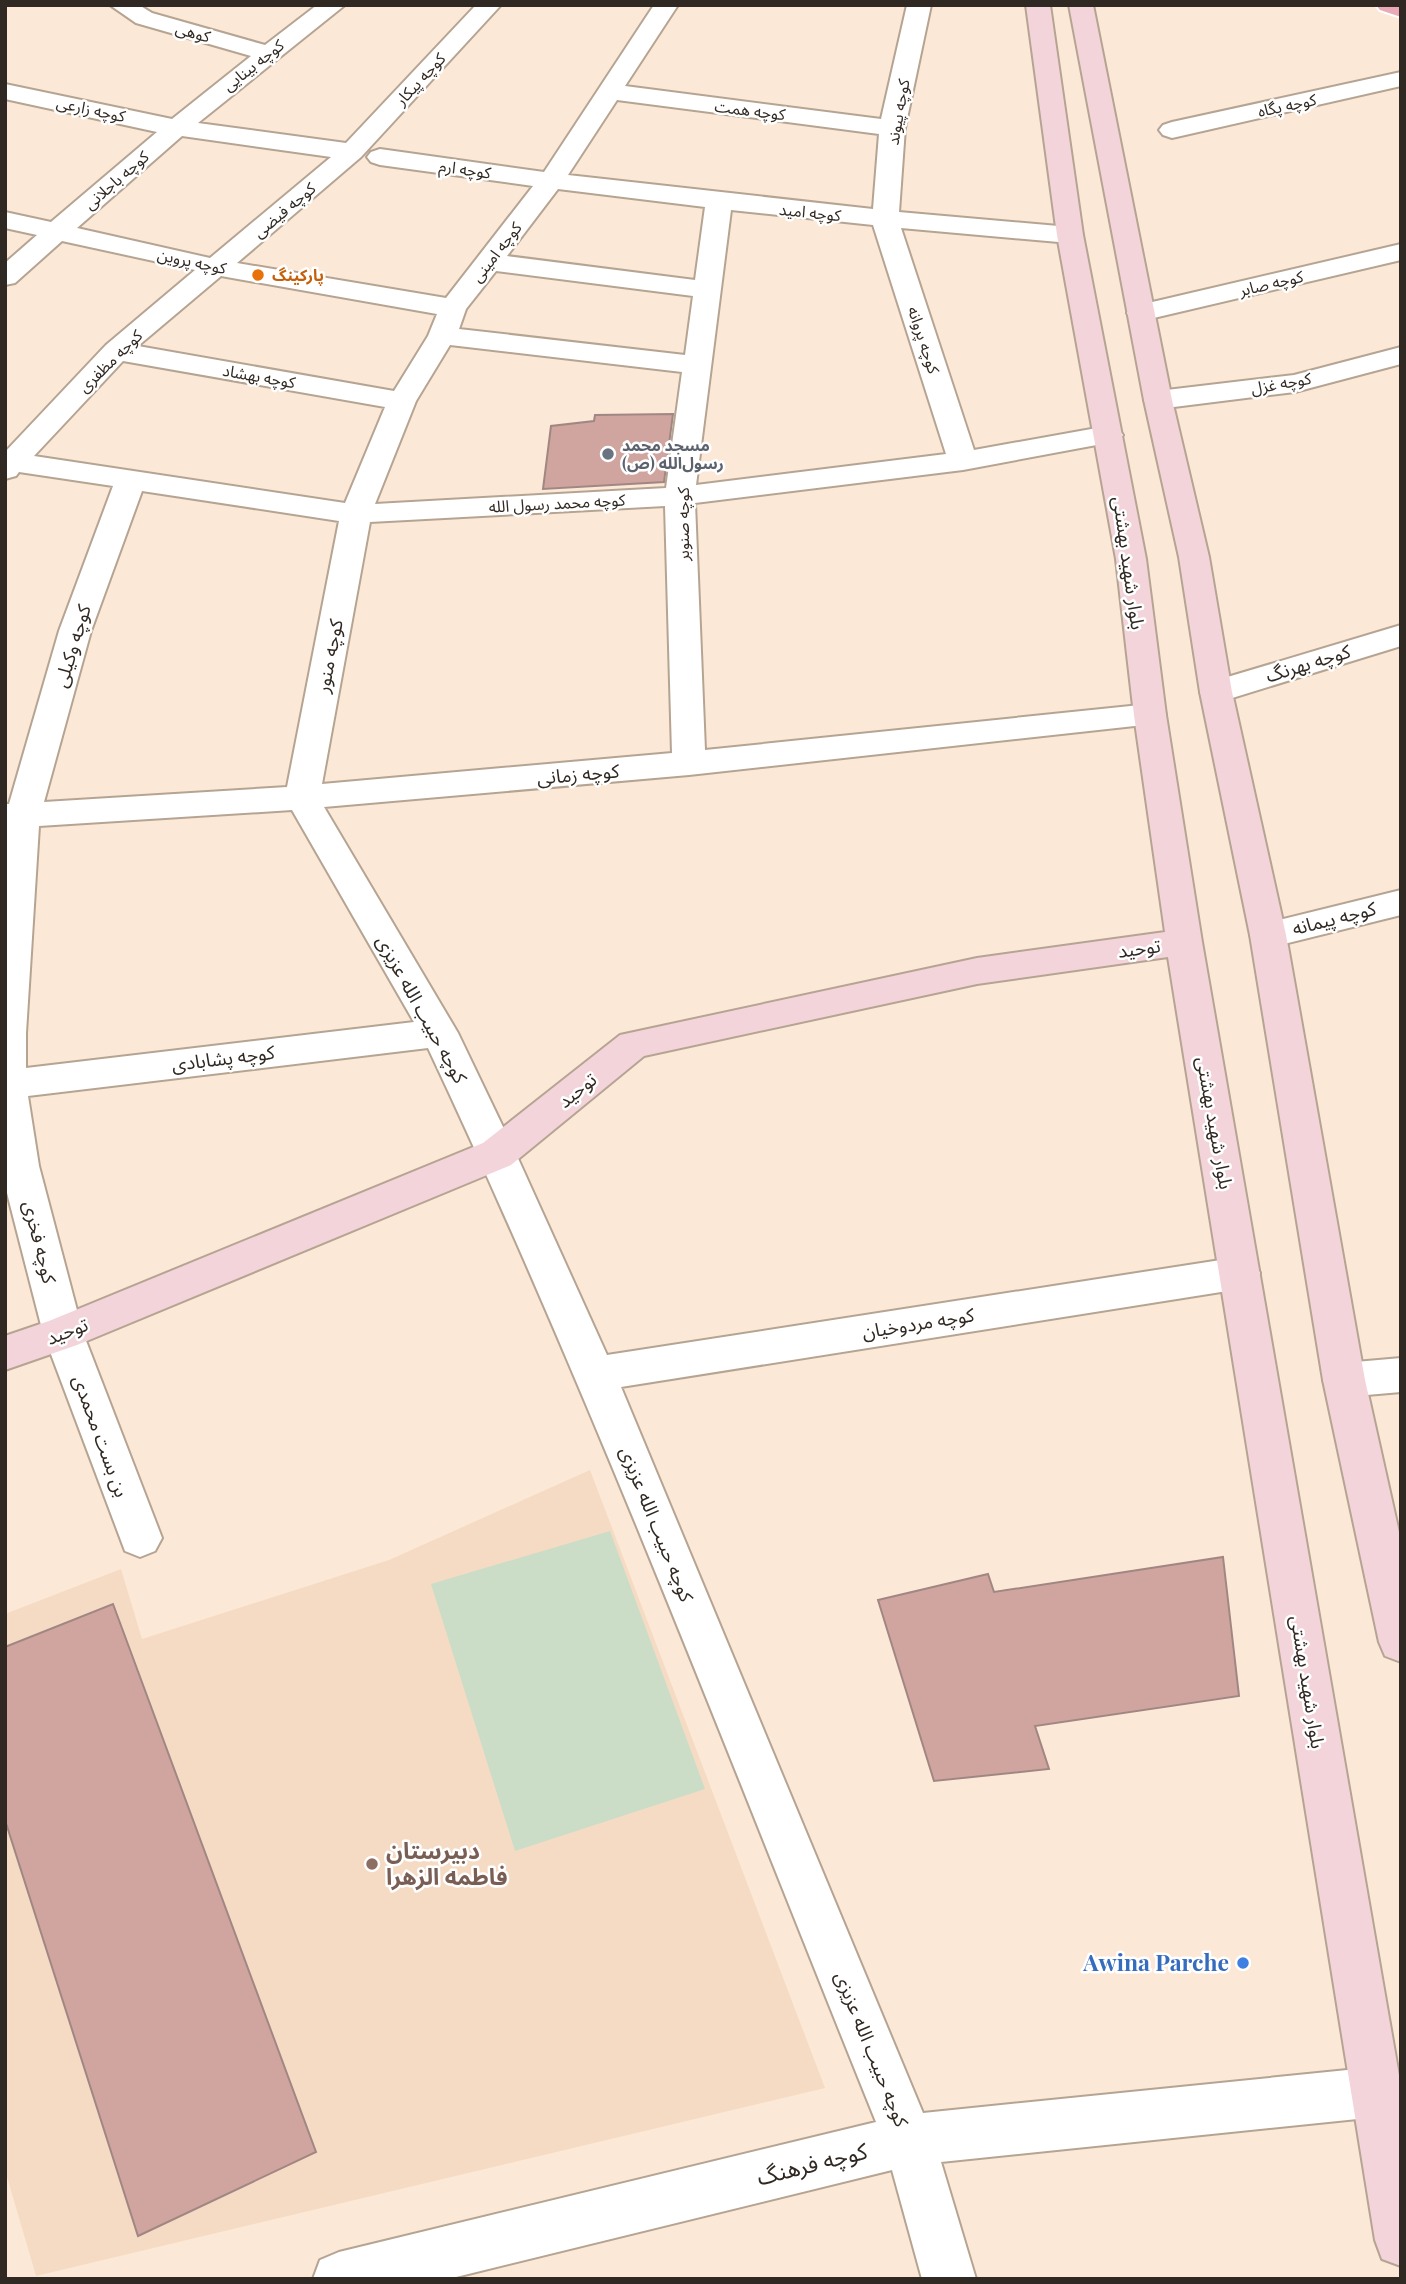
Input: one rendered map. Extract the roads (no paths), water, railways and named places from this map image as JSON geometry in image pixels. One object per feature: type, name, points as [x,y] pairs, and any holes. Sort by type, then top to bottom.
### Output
[{"type":"main road","name":"بلوار شهید بهشتی","points":[[1038,5],[1070,235],[1131,559],[1150,715],[1184,942],[1401,2240]]},
{"type":"main road","points":[[1081,5],[1158,400],[1194,557],[1216,691],[1268,936],[1344,1380],[1401,1642]]},
{"type":"main road","points":[[1388,5],[1401,10]]},
{"type":"main road","name":"توحید","points":[[5,1353],[63,1333],[497,1154],[633,1045],[977,971],[1184,942]]},
{"type":"street","name":"کوهی","points":[[122,5],[144,18],[267,53]]},
{"type":"street","name":"کوچه بینایی","points":[[176,128],[267,53],[333,5]]},
{"type":"street","name":"کوچه پیکار","points":[[352,152],[489,5]]},
{"type":"street","name":"کوچه امینی","points":[[356,514],[402,401],[442,335],[453,308],[550,182],[666,5]]},
{"type":"street","name":"کوچه پیوند","points":[[885,220],[892,128],[919,5]]},
{"type":"street","name":"کوچه پگاه","points":[[1172,130],[1401,79]]},
{"type":"street","name":"کوچه زارعی","points":[[5,90],[176,128],[352,152]]},
{"type":"street","name":"کوچه همت","points":[[608,92],[892,128]]},
{"type":"street","name":"کوچه باجلانی","points":[[5,276],[176,128]]},
{"type":"street","name":"کوچه فیضی","points":[[216,267],[352,152]]},
{"type":"street","name":"کوچه ارم","points":[[380,157],[550,182]]},
{"type":"street","name":"کوچه امید","points":[[550,182],[885,220],[1070,235]]},
{"type":"street","name":"کوچه صنوبر","points":[[689,764],[680,495],[719,202]]},
{"type":"street","name":"کوچه پروین","points":[[5,220],[216,267],[453,308]]},
{"type":"street","name":"کوچه پروانه","points":[[885,220],[963,460]]},
{"type":"street","name":"کوچه صابر","points":[[1141,313],[1401,252]]},
{"type":"street","points":[[488,262],[708,290]]},
{"type":"street","name":"کوچه مظفری","points":[[8,464],[116,351],[216,267]]},
{"type":"street","points":[[442,335],[697,365]]},
{"type":"street","name":"کوچه بهشاد","points":[[116,351],[402,401]]},
{"type":"street","name":"کوچه غزل","points":[[1158,400],[1295,383],[1401,355]]},
{"type":"street","name":"کوچه محمد رسول الله","points":[[8,464],[131,479],[356,514],[680,495],[963,460],[1108,435]]},
{"type":"street","name":"کوچه وکیلی","points":[[14,816],[75,631],[131,479]]},
{"type":"street","name":"کوچه منور","points":[[302,798],[356,514]]},
{"type":"street","name":"کوچه بهرنگ","points":[[1216,691],[1401,635]]},
{"type":"street","name":"کوچه زمانی","points":[[14,816],[302,798],[689,764],[1150,715]]},
{"type":"street","name":"کوچه حبیب الله عزیزی","points":[[302,798],[439,1032],[497,1154],[595,1374],[909,2140],[950,2279]]},
{"type":"street","name":"کوچه فخری","points":[[14,816],[6,1033],[7,1084],[20,1166],[63,1333]]},
{"type":"street","name":"کوچه پیمانه","points":[[1268,936],[1401,901]]},
{"type":"street","name":"کوچه پشابادی","points":[[7,1084],[439,1032]]},
{"type":"street","name":"کوچه مردوخیان","points":[[595,1374],[1240,1273]]},
{"type":"street","name":"بن بست محمدی","points":[[63,1333],[140,1538]]},
{"type":"street","points":[[1344,1380],[1401,1375]]},
{"type":"street","name":"کوچه فرهنگ","points":[[339,2279],[909,2140],[1377,2092]]},
{"type":"place","name":"پارکینگ","points":[[258,275]]},
{"type":"place","name":"مسجد محمد رسول‌الله (ص)","points":[[608,454]]},
{"type":"place","name":"دبیرستان فاطمه الزهرا","points":[[372,1864]]},
{"type":"place","name":"Awina Parche","points":[[1243,1963]]}]
